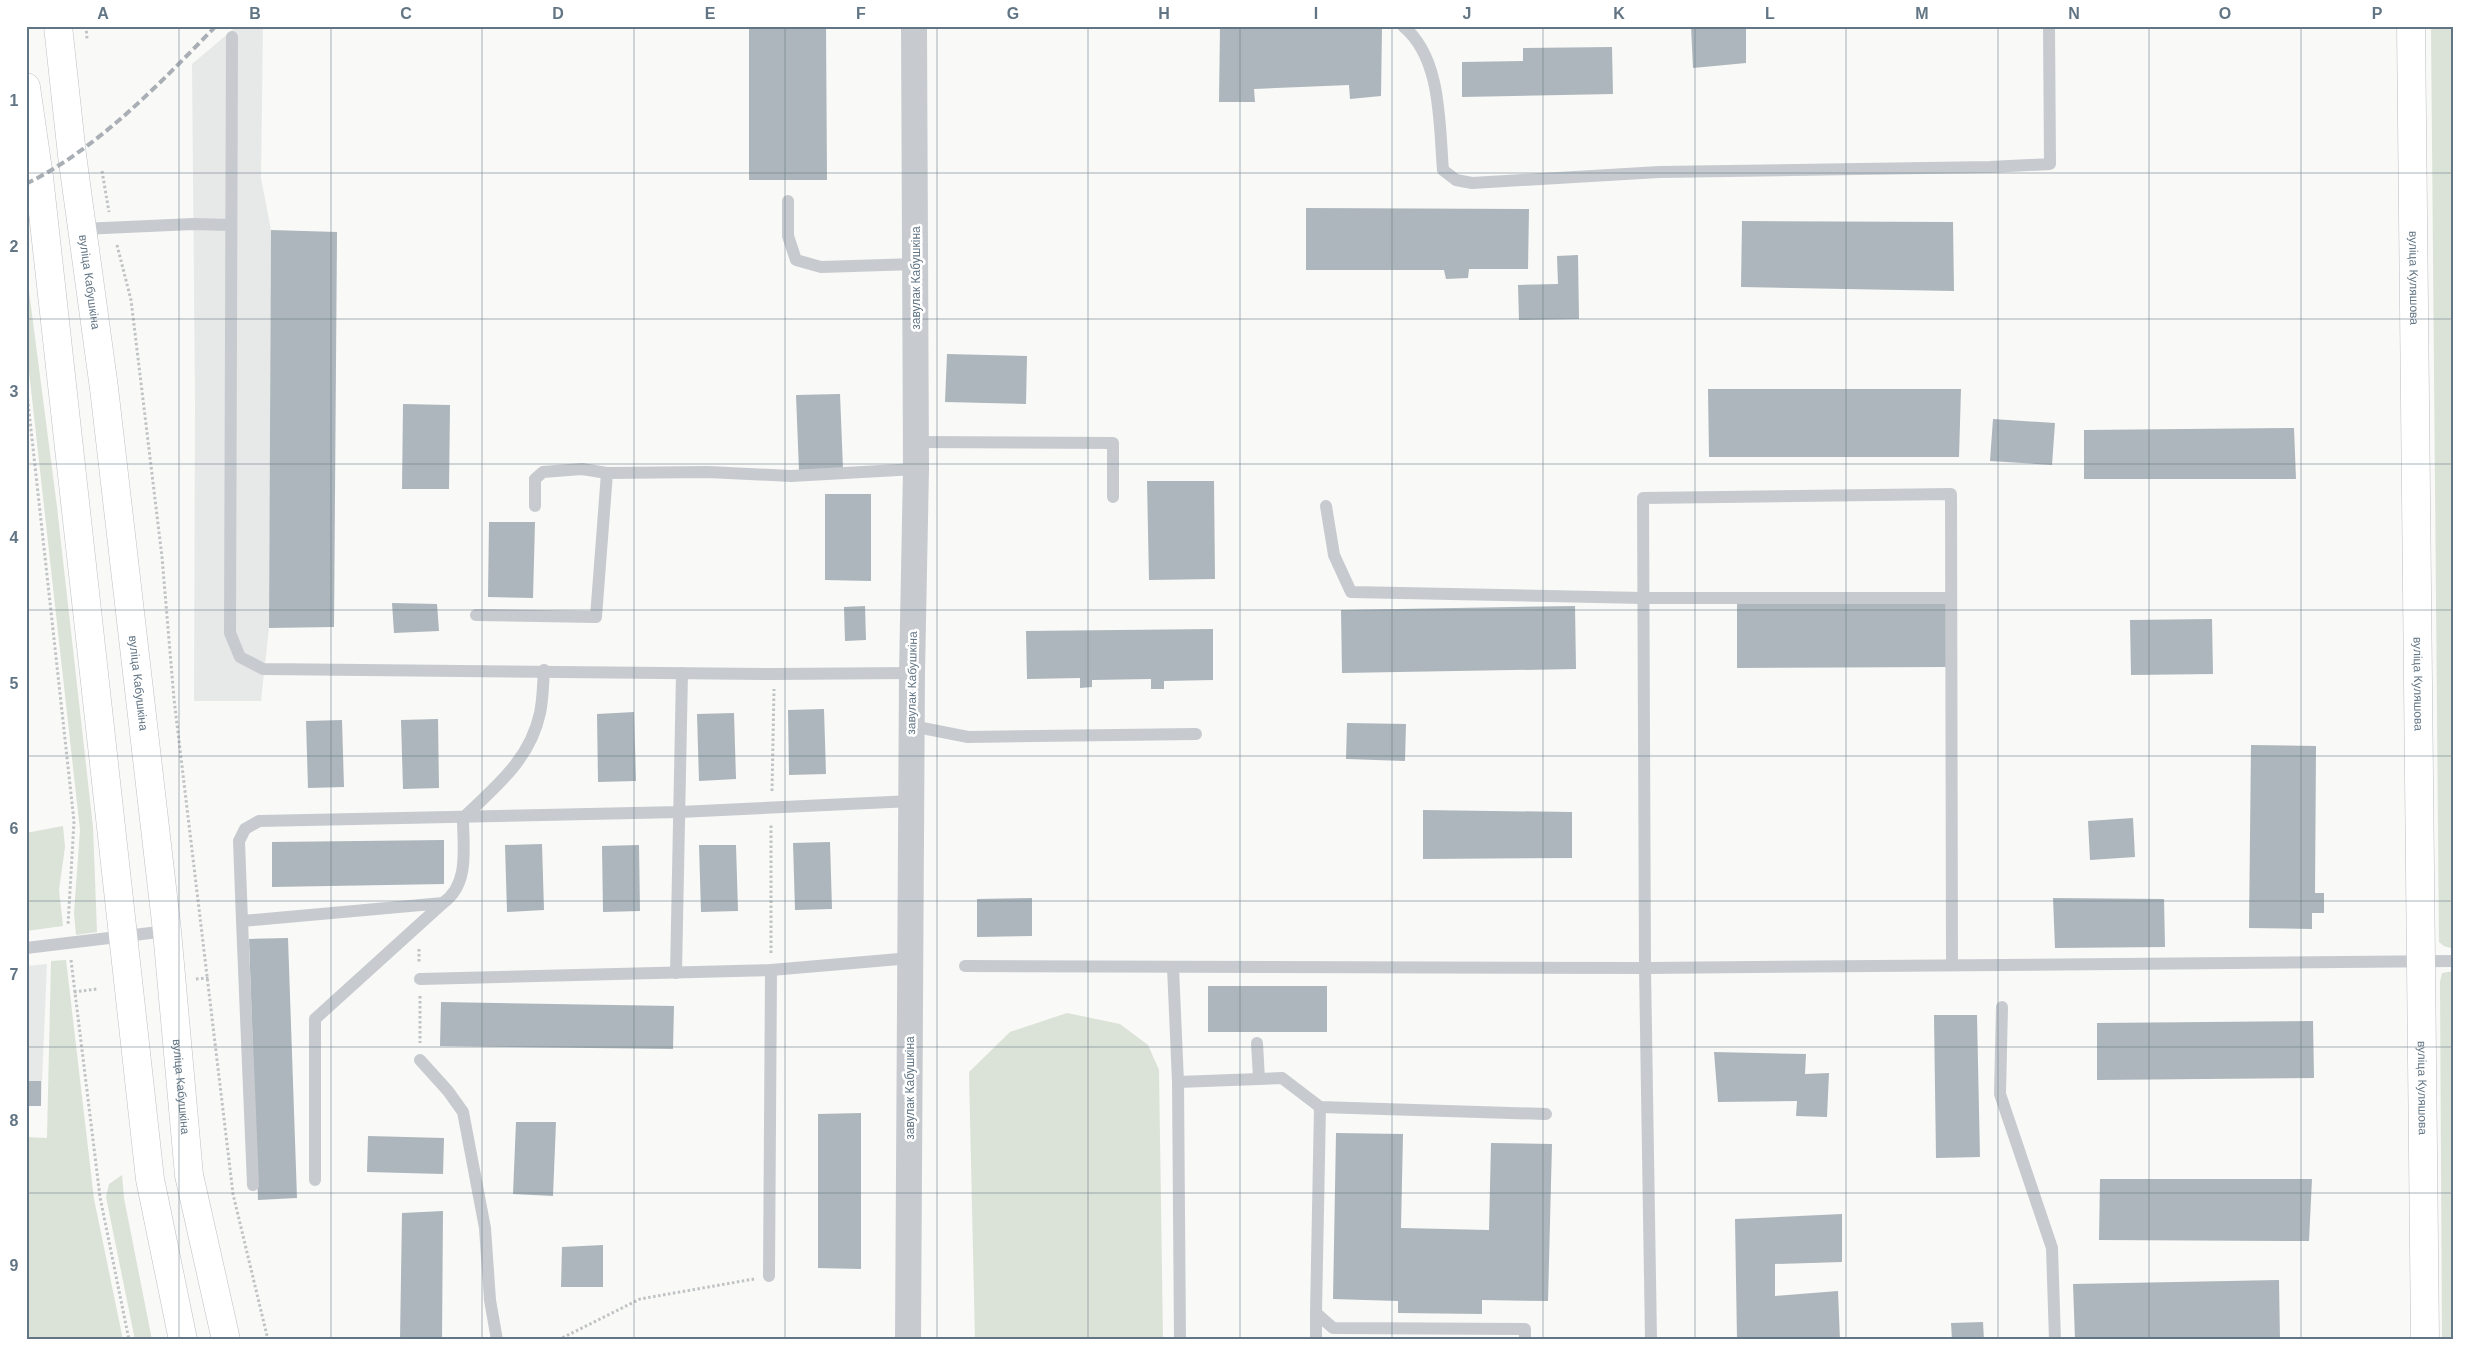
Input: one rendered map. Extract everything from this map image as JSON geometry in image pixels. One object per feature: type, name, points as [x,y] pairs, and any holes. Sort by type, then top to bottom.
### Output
[{"type":"main road","name":"вуліца Кабушкіна","points":[[58,26],[82,229],[105,398],[167,931],[189,1175],[226,1340]]},
{"type":"main road","name":"вуліца Куляшова","points":[[2411,26],[2425,1340]]},
{"type":"main road","points":[[26,87],[39,177],[150,1179],[184,1340]]},
{"type":"street","name":"завулак Кабушкіна","points":[[908,1340],[912,673],[916,469],[914,26]]},
{"type":"lane","points":[[1403,26],[1416,37],[1424,54],[1434,88],[1443,170],[1456,180],[1472,182],[1659,172],[1990,167],[2050,164],[2050,26]]},
{"type":"lane","points":[[232,36],[230,633],[240,657],[263,669],[912,673]]},
{"type":"lane","points":[[788,201],[788,236],[796,260],[821,267],[916,264]]},
{"type":"lane","points":[[82,229],[194,224],[231,225]]},
{"type":"lane","points":[[916,442],[1113,443],[1113,496]]},
{"type":"lane","points":[[535,506],[535,479],[543,472],[582,469],[607,473],[708,472],[791,476],[916,469]]},
{"type":"lane","points":[[476,615],[596,617],[607,473]]},
{"type":"lane","points":[[1651,1340],[1645,968],[1643,498],[1951,494],[1952,966]]},
{"type":"lane","points":[[1326,506],[1334,555],[1351,592],[1643,598],[1951,598]]},
{"type":"lane","points":[[316,1180],[315,1019],[454,895],[463,874],[463,818],[513,771],[528,747],[540,713],[544,670]]},
{"type":"lane","points":[[676,972],[682,673]]},
{"type":"lane","points":[[912,726],[968,737],[1196,734]]},
{"type":"lane","points":[[253,1185],[239,841],[245,829],[259,821],[680,812],[912,801]]},
{"type":"lane","points":[[242,921],[443,903]]},
{"type":"lane","points":[[26,948],[123,938],[167,931]]},
{"type":"lane","points":[[420,979],[771,970],[911,958]]},
{"type":"lane","points":[[966,966],[1645,968],[2454,961]]},
{"type":"lane","points":[[1173,967],[1178,1082],[1180,1340]]},
{"type":"lane","points":[[769,1276],[771,970]]},
{"type":"lane","points":[[2002,1007],[2000,1094],[2052,1248],[2055,1340]]},
{"type":"lane","points":[[1257,1043],[1259,1079]]},
{"type":"lane","points":[[420,1060],[448,1091],[463,1112],[485,1228],[490,1300],[496,1340]]},
{"type":"lane","points":[[1178,1082],[1282,1078],[1320,1107],[1546,1114]]},
{"type":"lane","points":[[1316,1340],[1320,1107]]},
{"type":"lane","points":[[1316,1314],[1334,1328],[1442,1334],[1525,1329],[1525,1340]]},
{"type":"path","points":[[86,26],[87,45]]},
{"type":"path","points":[[100,165],[112,227],[131,300],[162,557],[174,699],[233,1194],[268,1340]]},
{"type":"path","points":[[26,384],[74,821],[68,925]]},
{"type":"path","points":[[70,956],[100,1197],[128,1340]]},
{"type":"path","points":[[74,992],[96,989]]},
{"type":"path","points":[[558,1340],[640,1299],[769,1276]]},
{"type":"shaded area","points":[[237,26],[263,26],[261,178],[271,230],[269,628],[261,701],[194,701],[195,402],[192,64]]},
{"type":"shaded area","points":[[2431,26],[2454,26],[2454,949],[2444,946],[2439,942]]},
{"type":"shaded area","points":[[26,268],[57,507],[93,827],[97,932],[76,935],[74,913],[80,830],[26,344]]},
{"type":"shaded area","points":[[63,826],[65,847],[59,890],[63,926],[26,931],[26,833]]},
{"type":"shaded area","points":[[66,960],[94,1199],[123,1340],[26,1340],[26,1137],[47,1138],[51,961]]},
{"type":"shaded area","points":[[47,964],[41,1106],[26,1106],[26,966]]},
{"type":"shaded area","points":[[2454,971],[2454,1340],[2442,1340],[2440,982],[2442,973]]},
{"type":"shaded area","points":[[1067,1013],[1120,1024],[1148,1045],[1159,1070],[1163,1340],[975,1340],[969,1072],[1010,1032]]},
{"type":"shaded area","points":[[122,1175],[124,1198],[152,1340],[135,1340],[106,1197],[109,1184]]},
{"type":"building","points":[[749,26],[826,26],[827,180],[749,180]]},
{"type":"building","points":[[1220,26],[1382,28],[1381,96],[1350,99],[1349,85],[1254,89],[1255,102],[1219,102]]},
{"type":"building","points":[[1691,26],[1746,26],[1746,63],[1693,68]]},
{"type":"building","points":[[1612,47],[1613,94],[1462,97],[1462,62],[1523,61],[1523,48]]},
{"type":"building","points":[[1306,208],[1529,209],[1528,269],[1469,269],[1468,278],[1446,279],[1444,270],[1306,270]]},
{"type":"building","points":[[1742,221],[1953,222],[1954,291],[1741,287]]},
{"type":"building","points":[[271,230],[337,232],[334,627],[269,628]]},
{"type":"building","points":[[1578,255],[1579,319],[1519,320],[1518,285],[1558,284],[1557,256]]},
{"type":"building","points":[[947,354],[1027,356],[1026,404],[945,402]]},
{"type":"building","points":[[1708,389],[1961,389],[1959,457],[1709,457]]},
{"type":"building","points":[[840,394],[843,469],[799,471],[796,395]]},
{"type":"building","points":[[403,404],[450,405],[449,489],[402,489]]},
{"type":"building","points":[[1993,419],[2055,423],[2052,465],[1990,461]]},
{"type":"building","points":[[2294,428],[2296,479],[2084,479],[2084,430]]},
{"type":"building","points":[[1147,481],[1214,481],[1215,579],[1149,580]]},
{"type":"building","points":[[825,494],[871,494],[871,581],[825,580]]},
{"type":"building","points":[[489,522],[535,522],[533,598],[488,597]]},
{"type":"building","points":[[1948,601],[1948,667],[1737,668],[1737,602]]},
{"type":"building","points":[[392,603],[437,604],[439,631],[394,633]]},
{"type":"building","points":[[865,606],[866,640],[845,641],[844,607]]},
{"type":"building","points":[[1575,606],[1576,669],[1342,673],[1341,610]]},
{"type":"building","points":[[2212,619],[2213,674],[2131,675],[2130,620]]},
{"type":"building","points":[[1213,629],[1213,680],[1164,681],[1164,689],[1151,689],[1151,679],[1092,680],[1092,687],[1080,688],[1080,678],[1027,679],[1026,631]]},
{"type":"building","points":[[824,709],[826,774],[789,775],[788,710]]},
{"type":"building","points":[[634,712],[636,781],[598,782],[597,714]]},
{"type":"building","points":[[734,713],[736,779],[699,781],[697,714]]},
{"type":"building","points":[[438,719],[439,788],[403,789],[401,720]]},
{"type":"building","points":[[342,720],[344,787],[308,788],[306,721]]},
{"type":"building","points":[[1347,723],[1406,724],[1405,761],[1346,759]]},
{"type":"building","points":[[2251,745],[2316,746],[2315,893],[2324,893],[2324,913],[2312,913],[2312,929],[2249,928]]},
{"type":"building","points":[[1423,810],[1572,812],[1572,858],[1423,859]]},
{"type":"building","points":[[2133,818],[2135,857],[2090,860],[2088,821]]},
{"type":"building","points":[[444,840],[444,884],[272,887],[272,842]]},
{"type":"building","points":[[830,842],[832,909],[795,910],[793,843]]},
{"type":"building","points":[[542,844],[544,910],[507,912],[505,845]]},
{"type":"building","points":[[639,845],[640,911],[603,912],[602,846]]},
{"type":"building","points":[[699,845],[736,845],[738,911],[701,912]]},
{"type":"building","points":[[1032,898],[1032,936],[977,937],[977,899]]},
{"type":"building","points":[[2053,898],[2164,899],[2165,947],[2055,948]]},
{"type":"building","points":[[288,938],[297,1198],[258,1200],[249,939]]},
{"type":"building","points":[[1208,986],[1327,986],[1327,1032],[1208,1032]]},
{"type":"building","points":[[441,1002],[674,1006],[673,1049],[440,1046]]},
{"type":"building","points":[[1934,1015],[1977,1015],[1980,1157],[1936,1158]]},
{"type":"building","points":[[2313,1021],[2314,1078],[2097,1080],[2097,1023]]},
{"type":"building","points":[[1714,1052],[1806,1054],[1805,1074],[1829,1073],[1827,1117],[1796,1116],[1797,1101],[1718,1102]]},
{"type":"building","points":[[26,1081],[41,1081],[41,1106],[26,1106]]},
{"type":"building","points":[[861,1113],[861,1269],[818,1268],[818,1114]]},
{"type":"building","points":[[516,1122],[556,1122],[553,1196],[513,1194]]},
{"type":"building","points":[[1336,1133],[1403,1134],[1401,1228],[1489,1230],[1491,1143],[1552,1144],[1548,1301],[1482,1300],[1482,1314],[1398,1313],[1398,1301],[1333,1299]]},
{"type":"building","points":[[368,1136],[444,1138],[443,1174],[367,1172]]},
{"type":"building","points":[[2100,1179],[2312,1179],[2309,1241],[2099,1240]]},
{"type":"building","points":[[443,1211],[442,1340],[400,1340],[402,1213]]},
{"type":"building","points":[[1842,1214],[1842,1262],[1775,1264],[1775,1296],[1838,1291],[1840,1340],[1737,1340],[1735,1219]]},
{"type":"building","points":[[603,1245],[603,1287],[561,1287],[562,1247]]},
{"type":"building","points":[[2279,1280],[2280,1340],[2075,1340],[2073,1284]]},
{"type":"building","points":[[1983,1322],[1984,1340],[1952,1340],[1951,1323]]},
{"type":"railway","points":[[26,184],[53,169],[104,133],[150,92],[216,26]]}]
